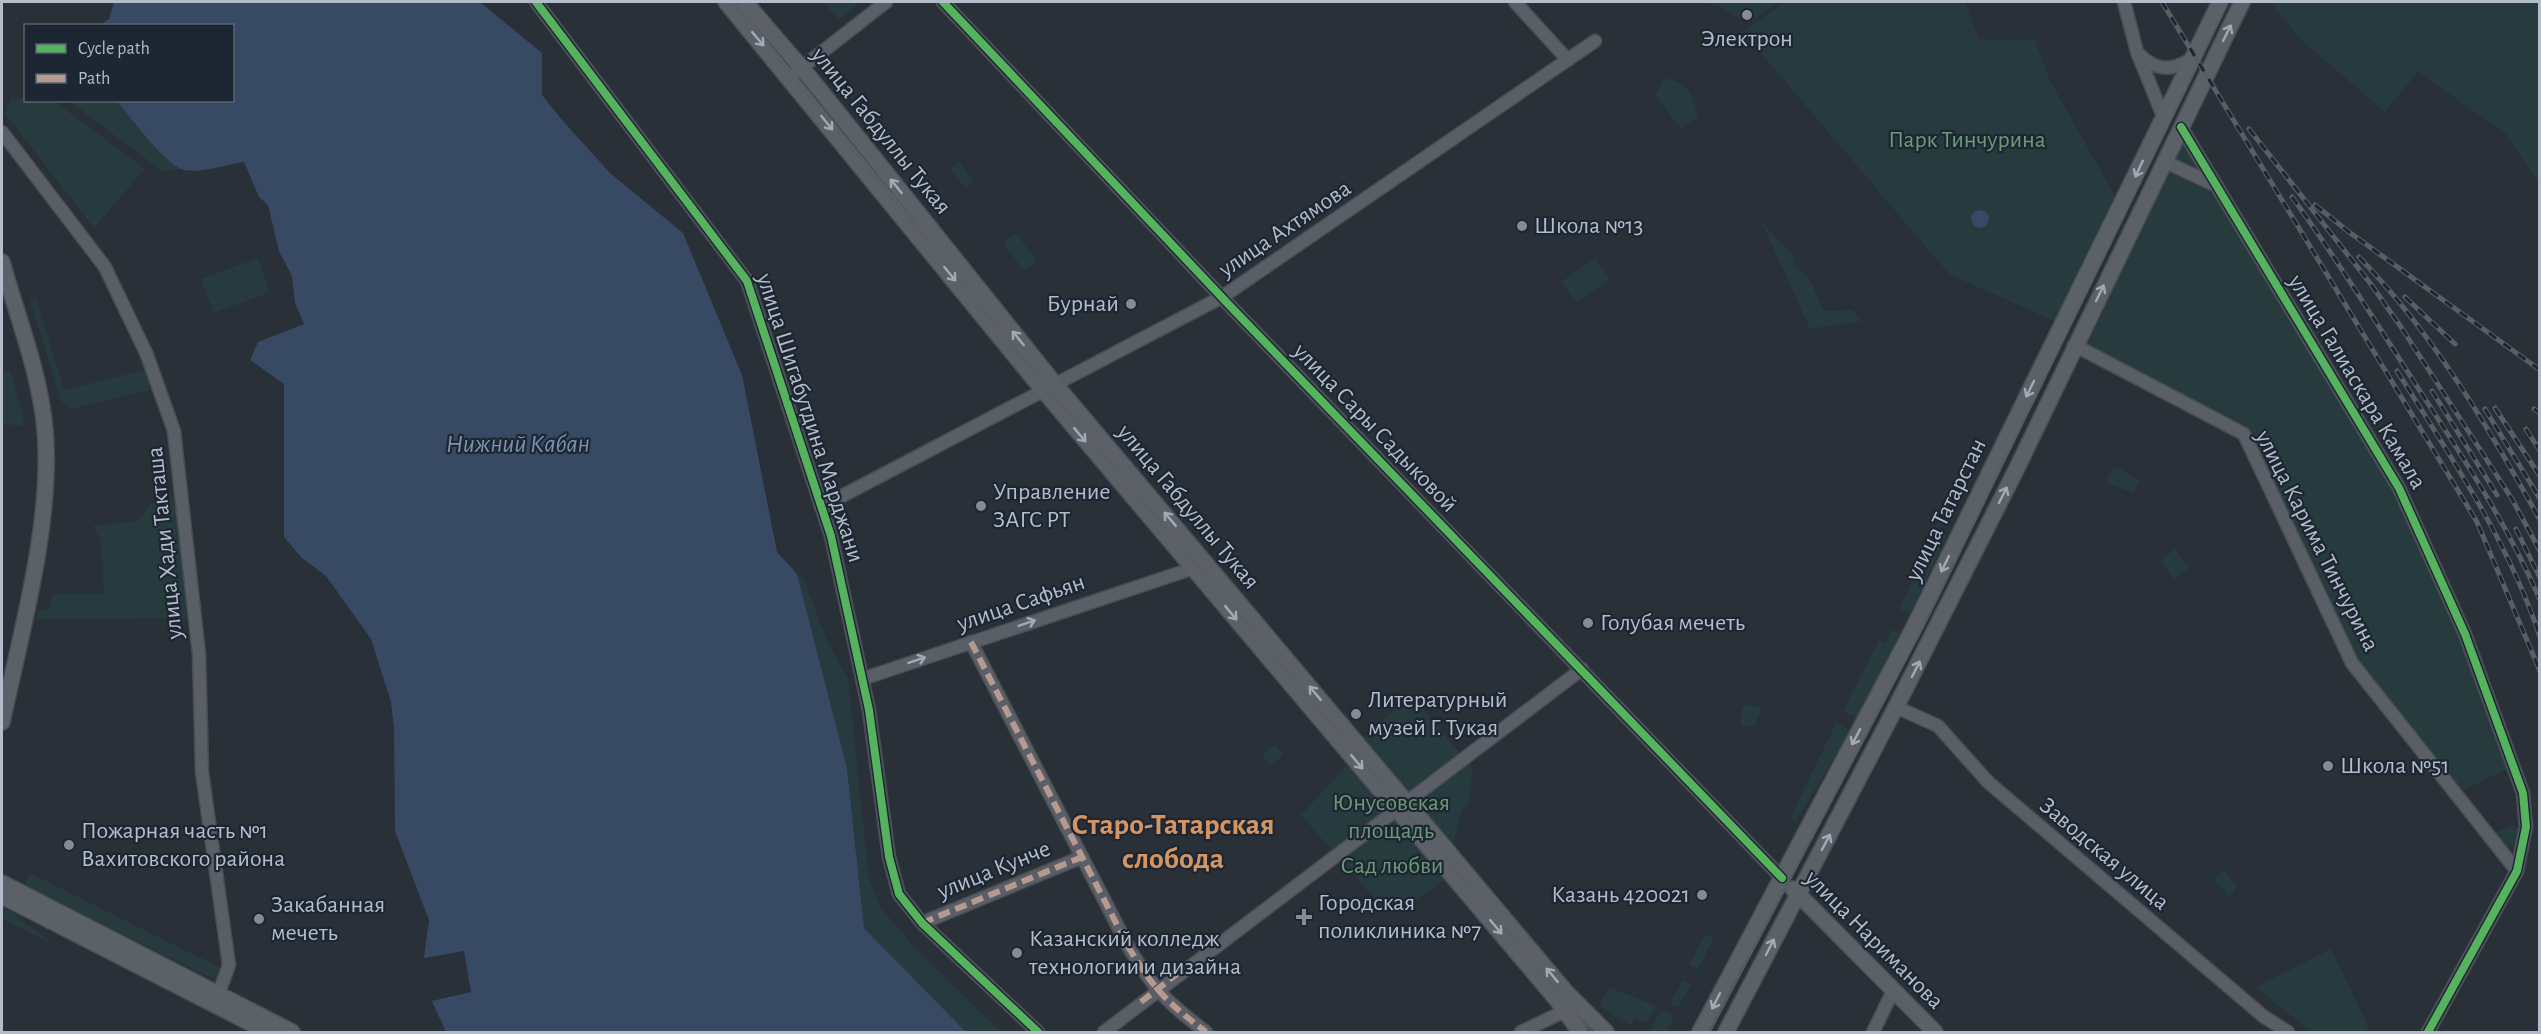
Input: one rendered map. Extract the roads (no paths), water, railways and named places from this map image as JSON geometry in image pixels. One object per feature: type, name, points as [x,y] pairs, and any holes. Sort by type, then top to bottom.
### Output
[{"type":"main road","name":"улица Габдуллы Тукая","points":[[726,2],[796,73]]},
{"type":"main road","name":"улица Габдуллы Тукая","points":[[746,2],[796,73],[1048,387],[1571,1008],[1580,1032]]},
{"type":"main road","name":"улица Татарстан","points":[[1700,1032],[1913,630],[2220,2]]},
{"type":"main road","name":"улица Татарстан","points":[[1726,1032],[1896,707],[2016,470],[2074,345],[2242,2]]},
{"type":"main road","name":"улица Галиаскара Камала","points":[[2163,116],[2181,127]]},
{"type":"main road","points":[[2163,116],[2167,156]]},
{"type":"main road","points":[[2,262],[41,404],[47,467],[29,593],[2,722]]},
{"type":"main road","points":[[2055,336],[2074,345]]},
{"type":"main road","name":"улица Нариманова","points":[[1782,878],[1935,1032]]},
{"type":"main road","points":[[2,883],[292,1032]]},
{"type":"main road","points":[[2,896],[260,1031]]},
{"type":"main road","name":"улица Габдуллы Тукая","points":[[1571,1008],[1588,1012],[1606,1032]]},
{"type":"street","name":"улица Шигабутдина Марджани","points":[[536,2],[747,281],[831,536],[862,679],[892,875],[899,894],[922,923],[1038,1032]]},
{"type":"street","points":[[796,73],[886,2]]},
{"type":"street","name":"улица Сары Садыковой","points":[[943,2],[1222,297],[1782,878]]},
{"type":"street","points":[[1515,2],[1568,60]]},
{"type":"street","points":[[2124,2],[2137,52],[2163,116]]},
{"type":"street","name":"улица Ахтямова","points":[[822,507],[1222,297],[1595,41]]},
{"type":"street","points":[[2137,52],[2148,63],[2160,68],[2174,68],[2190,60]]},
{"type":"street","name":"улица Галиаскара Камала","points":[[2181,127],[2399,488],[2465,634],[2523,793],[2526,827],[2517,871],[2428,1032]]},
{"type":"street","name":"улица Хади Такташа","points":[[2,132],[105,267],[147,355],[174,431],[199,654],[202,772],[229,966],[218,995]]},
{"type":"street","points":[[2167,156],[2170,164],[2217,186]]},
{"type":"street","name":"улица Карима Тинчурина","points":[[2074,345],[2244,434],[2352,663],[2517,871]]},
{"type":"street","name":"улица Сафьян","points":[[862,679],[1200,566]]},
{"type":"street","points":[[972,642],[1129,948],[1156,991],[1206,1032]]},
{"type":"street","points":[[1104,1032],[1177,974],[1582,669]]},
{"type":"street","name":"Заводская улица","points":[[1896,707],[1938,726],[1988,782],[2263,1016],[2288,1032]]},
{"type":"street","name":"улица Кунче","points":[[922,923],[1082,857]]},
{"type":"street","points":[[1873,1032],[1893,991]]},
{"type":"street","points":[[1521,1032],[1571,1008]]},
{"type":"water","name":"Нижний Кабан","points":[[114,2],[480,2],[542,53],[542,95],[610,173],[683,233],[742,375],[777,552],[797,574],[847,768],[864,928],[966,1032],[446,1032],[432,1001],[471,992],[464,951],[424,958],[429,920],[395,831],[394,728],[391,702],[371,639],[326,576],[302,558],[284,537],[284,384],[250,360],[258,342],[304,324],[295,303],[292,276],[279,251],[268,205],[259,197],[244,162],[199,170],[184,170],[176,167],[148,140],[118,102],[234,102],[234,24],[102,24],[109,19]]},
{"type":"water","points":[[1980,210],[1986,213],[1989,219],[1986,225],[1980,228],[1974,225],[1971,219],[1974,213]]},
{"type":"tram line","points":[[732,2],[1047,388],[1592,1032]]},
{"type":"tram line","points":[[1710,1032],[1929,616],[2228,2]]},
{"type":"railway","points":[[2162,2],[2477,522],[2540,671]]},
{"type":"railway","points":[[2249,129],[2370,283],[2399,324],[2512,499],[2540,551]]},
{"type":"railway","points":[[2292,197],[2342,269],[2469,467],[2514,545],[2540,600]]},
{"type":"railway","points":[[2315,205],[2540,370]]},
{"type":"railway","points":[[2359,257],[2411,317],[2458,382],[2540,520]]},
{"type":"railway","points":[[2405,297],[2455,344]]},
{"type":"railway","points":[[2397,371],[2495,533],[2512,566],[2540,637]]},
{"type":"railway","points":[[2432,391],[2497,495]]},
{"type":"railway","points":[[2495,408],[2540,476]]},
{"type":"railway","points":[[2485,409],[2540,499]]},
{"type":"railway","points":[[2534,409],[2540,413]]},
{"type":"railway","points":[[2526,429],[2540,451]]},
{"type":"railway","points":[[2516,529],[2540,578]]},
{"type":"place","name":"Электрон","points":[[1747,15]]},
{"type":"place","name":"Школа №13","points":[[1522,226]]},
{"type":"place","name":"Бурнай","points":[[1131,304]]},
{"type":"place","name":"Управление ЗАГС РТ","points":[[981,506]]},
{"type":"place","name":"Голубая мечеть","points":[[1588,623]]},
{"type":"place","name":"Литературный музей Г. Тукая","points":[[1356,714]]},
{"type":"place","name":"Школа №51","points":[[2328,766]]},
{"type":"place","name":"Пожарная часть №1 Вахитовского района","points":[[69,845]]},
{"type":"place","name":"Казань 420021","points":[[1702,895]]},
{"type":"place","name":"Городская поликлиника №7","points":[[1304,917]]},
{"type":"place","name":"Закабанная мечеть","points":[[259,919]]},
{"type":"place","name":"Казанский колледж технологии и дизайна","points":[[1017,953]]},
{"type":"district","name":"Старо-Татарская слобода","points":[[1173,842]]},
{"type":"park label","name":"Парк Тинчурина","points":[[1967,140]]},
{"type":"park label","name":"Юнусовская площадь","points":[[1391,817]]},
{"type":"park label","name":"Сад любви","points":[[1392,866]]}]
